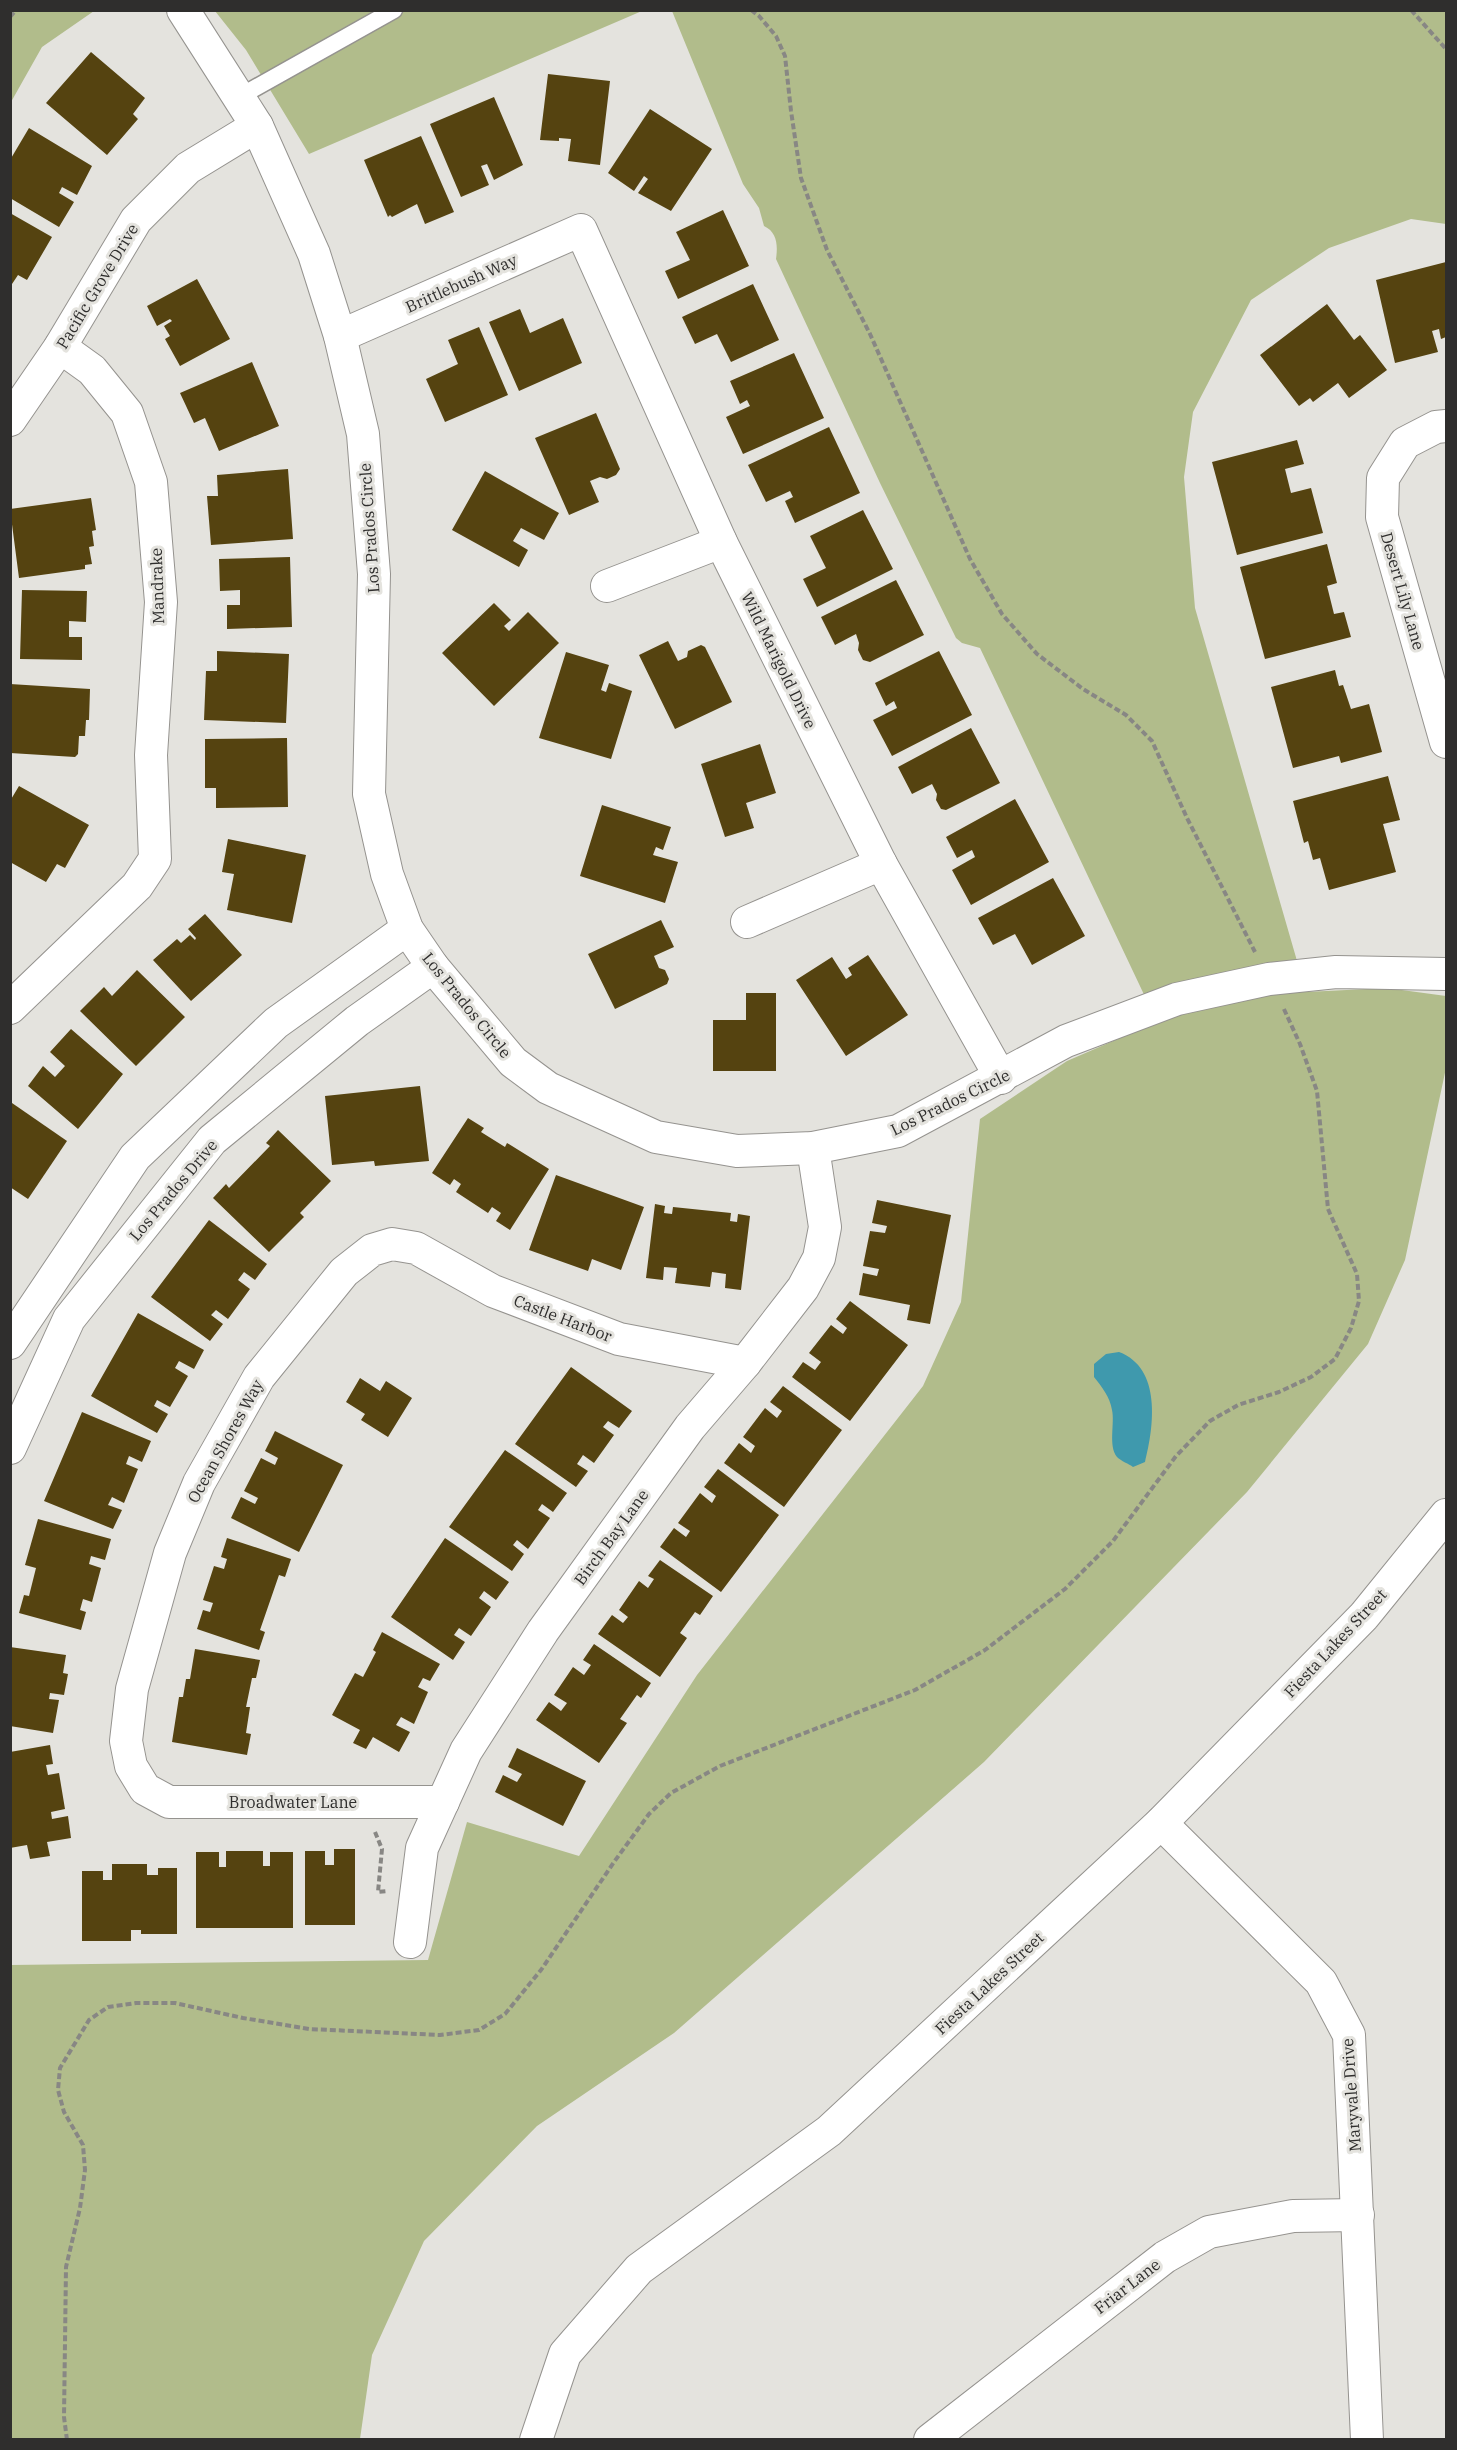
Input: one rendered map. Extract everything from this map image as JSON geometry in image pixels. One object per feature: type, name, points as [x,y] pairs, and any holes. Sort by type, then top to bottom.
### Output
[{"type":"street","name":"Los Prados Circle","points":[[183,10],[257,126],[315,255],[340,336],[363,434],[375,574],[369,794],[387,874],[407,929],[432,967],[513,1062],[548,1088],[656,1137],[737,1151],[813,1148],[898,1131],[1001,1078],[1066,1041],[1177,999],[1269,979],[1336,972],[1446,974]]},
{"type":"street","name":"Pacific Grove Drive","points":[[10,420],[60,347],[136,220],[188,168],[257,126]]},
{"type":"street","name":"Brittlebush Way","points":[[340,336],[581,230]]},
{"type":"street","name":"Wild Marigold Drive","points":[[581,230],[721,542],[881,864],[1001,1078]]},
{"type":"street","name":"Mandrake","points":[[10,1008],[137,886],[155,859],[151,755],[161,602],[151,482],[127,413],[92,370],[60,347]]},
{"type":"street","name":"Desert Lily Lane","points":[[1446,426],[1436,427],[1405,443],[1383,478],[1382,517],[1446,742]]},
{"type":"street","points":[[607,586],[721,542]]},
{"type":"street","points":[[747,922],[881,864]]},
{"type":"street","points":[[10,1343],[135,1157],[276,1023],[407,929]]},
{"type":"street","name":"Los Prados Drive","points":[[10,1448],[69,1319],[212,1140],[357,1021],[432,967]]},
{"type":"street","name":"Birch Bay Lane","points":[[410,1942],[422,1848],[466,1751],[543,1631],[690,1427],[745,1363],[803,1288],[819,1258],[825,1227],[813,1148]]},
{"type":"street","name":"Castle Harbor","points":[[392,1244],[416,1248],[493,1291],[619,1340],[745,1363]]},
{"type":"street","name":"Ocean Shores Way","points":[[145,1789],[131,1766],[126,1741],[132,1689],[170,1552],[199,1483],[259,1377],[344,1272],[372,1250],[392,1244]]},
{"type":"street","name":"Fiesta Lakes Street","points":[[536,2439],[565,2354],[639,2269],[829,2131],[1161,1823],[1364,1616],[1446,1515]]},
{"type":"street","name":"Broadwater Lane","points":[[145,1789],[169,1802],[443,1802]]},
{"type":"street","name":"Maryvale Drive","points":[[1161,1823],[1321,1983],[1349,2035],[1367,2439]]},
{"type":"street","name":"Friar Lane","points":[[930,2439],[1165,2257],[1209,2232],[1293,2216],[1358,2215]]},
{"type":"lane","points":[[238,97],[394,10]]},
{"type":"path","points":[[10,17],[16,10]]},
{"type":"path","points":[[67,2439],[64,2417],[66,2267],[86,2170],[83,2145],[64,2112],[58,2090],[60,2068],[88,2020],[108,2007],[136,2003],[175,2003],[309,2029],[440,2035],[479,2030],[505,2014],[520,1997],[650,1814],[670,1794],[720,1766],[915,1690],[985,1650],[1065,1589],[1113,1541],[1176,1456],[1210,1421],[1238,1405],[1279,1392],[1311,1377],[1335,1359],[1352,1328],[1359,1302],[1357,1274],[1328,1209],[1317,1091],[1300,1044],[1187,818],[1152,741],[1126,715],[1083,689],[1037,654],[1002,614],[970,559],[870,334],[827,250],[801,178],[790,111],[785,56],[776,36],[751,10]]},
{"type":"path","points":[[1411,10],[1446,49]]},
{"type":"green space","points":[[11,10],[94,11],[42,47],[11,102]]},
{"type":"green space","points":[[215,11],[642,11],[309,154],[246,50]]},
{"type":"green space","points":[[672,11],[1446,11],[1446,224],[1411,219],[1329,248],[1251,300],[1193,412],[1184,477],[1195,608],[1306,992],[1387,988],[1446,996],[1446,1068],[1405,1260],[1368,1344],[1247,1492],[984,1762],[674,2033],[537,2126],[424,2241],[372,2355],[360,2439],[11,2439],[10,1965],[428,1960],[467,1822],[579,1856],[697,1675],[923,1386],[961,1302],[980,1119],[1067,1061],[1157,1022],[980,648],[962,643],[956,638],[880,483],[776,259],[777,244],[774,235],[764,226],[759,208],[743,184]]},
{"type":"water","points":[[1119,1352],[1133,1360],[1142,1371],[1152,1400],[1151,1432],[1145,1462],[1133,1467],[1117,1457],[1114,1452],[1111,1405],[1094,1377],[1094,1364],[1106,1354]]},
{"type":"building","points":[[91,52],[145,98],[133,114],[138,119],[107,155],[46,103]]},
{"type":"building","points":[[548,74],[610,81],[600,165],[568,161],[571,139],[540,140]]},
{"type":"building","points":[[494,97],[523,165],[494,180],[487,164],[481,166],[489,185],[461,197],[430,124]]},
{"type":"building","points":[[650,109],[712,149],[671,211],[638,193],[648,179],[644,176],[634,191],[608,173]]},
{"type":"building","points":[[29,128],[92,166],[77,195],[62,187],[59,193],[74,202],[59,227],[10,198],[10,160]]},
{"type":"building","points":[[421,136],[454,212],[425,224],[417,204],[388,217],[364,160]]},
{"type":"building","points":[[723,210],[749,266],[678,299],[665,271],[690,260],[676,232]]},
{"type":"building","points":[[10,213],[52,237],[27,280],[18,275],[10,287]]},
{"type":"building","points":[[1446,262],[1446,337],[1441,339],[1439,329],[1432,331],[1438,352],[1395,363],[1376,280]]},
{"type":"building","points":[[197,279],[230,339],[180,366],[165,339],[170,336],[164,326],[172,321],[170,319],[157,326],[147,306]]},
{"type":"building","points":[[753,284],[779,340],[731,362],[717,334],[695,344],[682,317]]},
{"type":"building","points":[[1327,304],[1354,340],[1360,335],[1387,370],[1349,398],[1338,383],[1313,402],[1310,398],[1299,406],[1260,355]]},
{"type":"building","points":[[520,309],[530,333],[563,318],[582,363],[519,391],[489,322]]},
{"type":"building","points":[[479,327],[508,395],[445,422],[426,379],[458,364],[448,340]]},
{"type":"building","points":[[794,353],[824,418],[743,454],[726,417],[750,406],[747,400],[740,404],[730,381]]},
{"type":"building","points":[[252,362],[279,426],[219,451],[205,418],[194,423],[180,393]]},
{"type":"building","points":[[596,413],[620,469],[616,475],[607,479],[600,477],[590,481],[599,502],[569,515],[535,438]]},
{"type":"building","points":[[829,427],[860,493],[795,523],[785,501],[793,497],[790,491],[766,502],[748,465]]},
{"type":"building","points":[[1297,440],[1304,464],[1285,469],[1291,493],[1311,488],[1323,533],[1237,555],[1212,462]]},
{"type":"building","points":[[288,469],[293,539],[211,545],[207,496],[218,496],[217,475]]},
{"type":"building","points":[[485,471],[559,513],[544,540],[521,528],[513,541],[528,550],[519,567],[452,530]]},
{"type":"building","points":[[91,498],[96,530],[92,531],[94,546],[89,547],[92,564],[85,565],[85,569],[19,578],[10,509]]},
{"type":"building","points":[[863,510],[893,569],[817,607],[803,579],[826,568],[810,536]]},
{"type":"building","points":[[1327,544],[1337,583],[1327,586],[1334,614],[1344,612],[1351,637],[1265,659],[1240,567]]},
{"type":"building","points":[[290,557],[292,627],[227,629],[227,605],[240,605],[240,590],[220,591],[219,559]]},
{"type":"building","points":[[896,580],[924,635],[870,662],[863,660],[858,650],[859,643],[856,634],[835,645],[821,617]]},
{"type":"building","points":[[22,590],[87,591],[86,622],[69,621],[69,637],[82,637],[82,660],[20,659]]},
{"type":"building","points":[[494,603],[511,620],[504,626],[509,631],[528,612],[559,643],[494,706],[442,653]]},
{"type":"building","points":[[668,641],[678,661],[687,657],[688,651],[701,645],[705,647],[732,702],[675,729],[639,655]]},
{"type":"building","points":[[217,651],[289,654],[286,723],[204,720],[206,671],[217,671]]},
{"type":"building","points":[[939,651],[972,715],[892,756],[873,720],[897,708],[894,701],[886,706],[875,683]]},
{"type":"building","points":[[566,652],[609,665],[601,690],[606,692],[609,683],[632,691],[611,759],[539,738]]},
{"type":"building","points":[[1335,670],[1339,686],[1343,685],[1351,709],[1369,704],[1382,752],[1341,763],[1339,756],[1293,768],[1271,687]]},
{"type":"building","points":[[10,684],[90,689],[89,720],[86,720],[85,736],[79,736],[78,754],[75,757],[10,753]]},
{"type":"building","points":[[971,728],[1000,783],[946,810],[941,809],[936,800],[937,794],[932,784],[912,794],[898,767]]},
{"type":"building","points":[[287,738],[288,807],[216,808],[216,788],[205,788],[205,739]]},
{"type":"building","points":[[760,744],[776,793],[746,803],[754,828],[725,837],[701,764]]},
{"type":"building","points":[[1388,776],[1400,820],[1383,824],[1396,872],[1329,890],[1320,858],[1313,860],[1308,841],[1304,843],[1293,801]]},
{"type":"building","points":[[19,786],[89,825],[65,868],[57,864],[46,882],[10,862],[10,801]]},
{"type":"building","points":[[1015,799],[1049,862],[971,905],[952,870],[975,857],[972,850],[957,858],[946,837]]},
{"type":"building","points":[[602,805],[671,827],[663,850],[656,847],[653,855],[678,862],[665,903],[580,876]]},
{"type":"building","points":[[228,839],[306,855],[292,923],[227,910],[234,874],[222,872]]},
{"type":"building","points":[[1053,878],[1085,936],[1032,965],[1015,934],[993,945],[978,918]]},
{"type":"building","points":[[205,914],[242,955],[191,1001],[153,960],[177,939],[181,943],[190,935],[195,940],[196,938],[188,929]]},
{"type":"building","points":[[661,920],[674,947],[654,956],[659,968],[665,970],[669,979],[667,984],[615,1009],[588,954]]},
{"type":"building","points":[[868,955],[908,1015],[846,1056],[796,980],[832,957],[846,979],[852,975],[848,968]]},
{"type":"building","points":[[137,970],[185,1017],[136,1066],[80,1011],[104,987],[112,996]]},
{"type":"building","points":[[746,993],[776,993],[776,1071],[713,1071],[713,1020],[746,1020]]},
{"type":"building","points":[[71,1029],[123,1074],[78,1129],[28,1086],[43,1066],[55,1077],[65,1066],[50,1052]]},
{"type":"building","points":[[420,1086],[429,1161],[375,1166],[374,1161],[332,1165],[325,1096]]},
{"type":"building","points":[[12,1103],[67,1141],[28,1199],[10,1187]]},
{"type":"building","points":[[468,1118],[484,1128],[481,1132],[505,1147],[507,1143],[549,1169],[510,1230],[496,1221],[501,1213],[492,1207],[488,1213],[456,1192],[461,1184],[454,1179],[450,1185],[432,1173]]},
{"type":"building","points":[[278,1130],[331,1181],[300,1213],[304,1217],[269,1252],[213,1198],[226,1184],[229,1188],[270,1146],[266,1143]]},
{"type":"building","points":[[556,1175],[644,1207],[621,1270],[592,1259],[588,1271],[529,1250]]},
{"type":"building","points":[[877,1200],[951,1215],[930,1324],[907,1320],[910,1305],[859,1295],[863,1273],[877,1276],[879,1269],[863,1266],[870,1231],[885,1233],[887,1226],[872,1223]]},
{"type":"building","points":[[655,1204],[665,1206],[664,1213],[672,1214],[673,1207],[731,1213],[730,1221],[737,1222],[738,1214],[750,1216],[741,1290],[725,1288],[726,1274],[712,1272],[710,1287],[675,1283],[677,1268],[664,1267],[663,1280],[646,1278]]},
{"type":"building","points":[[209,1220],[267,1264],[255,1280],[244,1272],[238,1280],[250,1289],[228,1319],[216,1310],[211,1315],[223,1324],[210,1341],[151,1297]]},
{"type":"building","points":[[850,1301],[908,1345],[850,1421],[792,1377],[803,1362],[815,1370],[821,1362],[809,1353],[831,1325],[843,1334],[847,1328],[836,1319]]},
{"type":"building","points":[[138,1313],[204,1350],[194,1369],[179,1361],[175,1368],[188,1376],[170,1407],[157,1400],[154,1406],[168,1414],[157,1433],[91,1396]]},
{"type":"building","points":[[571,1367],[632,1411],[619,1428],[608,1421],[603,1427],[614,1435],[594,1463],[583,1455],[577,1464],[588,1471],[576,1487],[515,1444]]},
{"type":"building","points":[[360,1378],[380,1391],[386,1381],[412,1398],[388,1437],[361,1420],[365,1414],[346,1402]]},
{"type":"building","points":[[783,1386],[842,1430],[784,1507],[724,1463],[739,1443],[751,1453],[755,1446],[743,1437],[765,1408],[777,1418],[782,1411],[770,1402]]},
{"type":"building","points":[[82,1412],[151,1441],[142,1462],[129,1456],[126,1464],[138,1469],[124,1503],[112,1497],[108,1505],[122,1510],[113,1529],[44,1501]]},
{"type":"building","points":[[275,1431],[343,1465],[299,1552],[231,1518],[241,1497],[255,1504],[258,1498],[244,1491],[261,1458],[275,1465],[278,1458],[265,1451]]},
{"type":"building","points":[[505,1450],[567,1493],[553,1512],[542,1504],[538,1510],[550,1518],[528,1549],[517,1540],[513,1545],[524,1554],[512,1571],[449,1527]]},
{"type":"building","points":[[718,1469],[779,1515],[721,1592],[660,1547],[674,1528],[686,1537],[690,1531],[678,1523],[700,1493],[712,1503],[716,1496],[704,1487]]},
{"type":"building","points":[[38,1519],[111,1539],[105,1560],[91,1556],[89,1564],[101,1568],[92,1602],[83,1599],[80,1610],[86,1612],[81,1630],[19,1613],[24,1595],[29,1596],[36,1568],[25,1565]]},
{"type":"building","points":[[227,1538],[291,1559],[285,1577],[279,1575],[260,1630],[265,1632],[259,1650],[197,1629],[203,1610],[210,1612],[213,1603],[203,1600],[214,1566],[224,1569],[227,1559],[221,1557]]},
{"type":"building","points":[[445,1538],[509,1582],[496,1600],[484,1591],[479,1598],[491,1607],[471,1636],[459,1628],[454,1635],[465,1642],[453,1660],[391,1617]]},
{"type":"building","points":[[660,1560],[713,1596],[700,1615],[695,1612],[680,1633],[687,1638],[660,1677],[598,1634],[612,1615],[623,1623],[628,1617],[619,1610],[639,1581],[648,1588],[654,1579],[648,1576]]},
{"type":"building","points":[[382,1632],[440,1664],[430,1681],[423,1678],[418,1687],[428,1692],[414,1724],[401,1717],[396,1725],[410,1732],[399,1752],[373,1737],[366,1749],[353,1743],[360,1730],[332,1715],[355,1673],[363,1677],[376,1652],[373,1650]]},
{"type":"building","points":[[594,1644],[651,1683],[641,1698],[637,1695],[620,1719],[627,1723],[599,1763],[536,1720],[549,1702],[561,1711],[567,1703],[554,1695],[573,1667],[584,1675],[591,1665],[583,1660]]},
{"type":"building","points":[[10,1647],[66,1655],[63,1673],[68,1674],[64,1695],[50,1693],[49,1699],[59,1700],[53,1733],[10,1726]]},
{"type":"building","points":[[195,1649],[260,1660],[256,1678],[252,1678],[246,1707],[250,1707],[246,1733],[251,1734],[247,1755],[172,1742],[179,1697],[183,1697],[186,1679],[190,1679]]},
{"type":"building","points":[[50,1745],[53,1764],[46,1765],[48,1775],[59,1773],[65,1809],[51,1812],[52,1819],[68,1816],[71,1838],[47,1842],[50,1856],[30,1859],[27,1845],[10,1848],[10,1752]]},
{"type":"building","points":[[517,1748],[586,1781],[563,1826],[495,1792],[503,1775],[517,1782],[522,1774],[508,1767]]},
{"type":"building","points":[[334,1849],[355,1849],[355,1925],[305,1925],[305,1851],[325,1851],[325,1865],[334,1865]]},
{"type":"building","points":[[226,1851],[263,1851],[263,1866],[270,1866],[270,1852],[293,1852],[293,1928],[196,1928],[196,1852],[219,1852],[219,1867],[226,1867]]},
{"type":"building","points":[[112,1864],[147,1864],[147,1875],[158,1875],[158,1868],[177,1868],[177,1934],[141,1934],[141,1930],[131,1930],[131,1941],[82,1941],[82,1871],[103,1871],[103,1880],[112,1880]]}]
